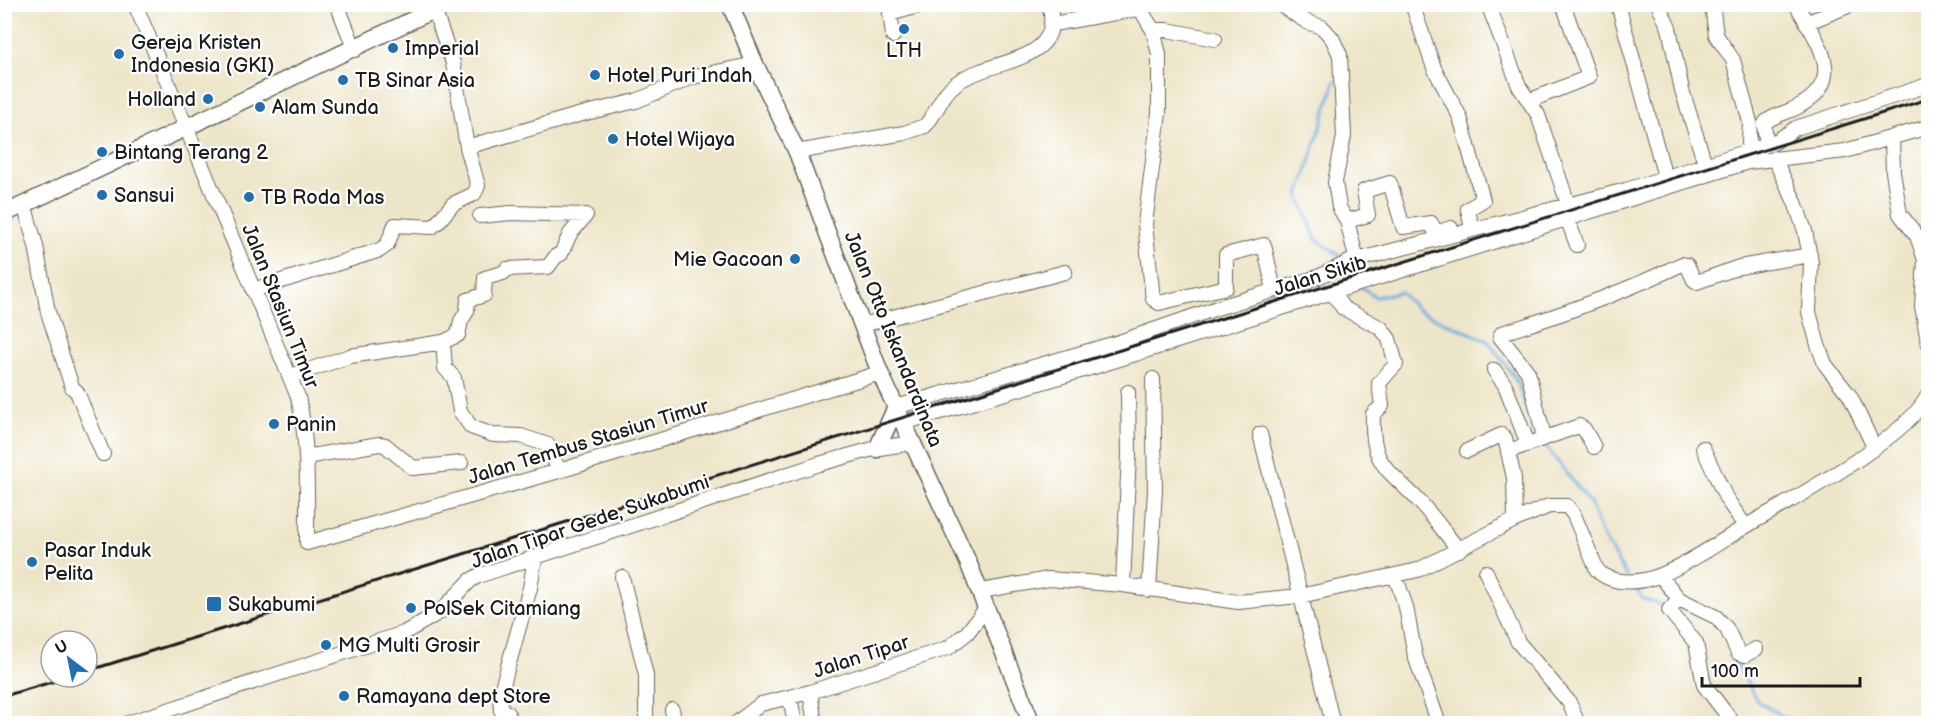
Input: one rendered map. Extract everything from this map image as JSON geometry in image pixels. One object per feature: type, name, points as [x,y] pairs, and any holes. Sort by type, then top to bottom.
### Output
[{"type":"main road","name":"Jalan Otto Iskandardinata","points":[[730,4],[755,64],[797,152],[880,374],[984,599],[1032,723]]},
{"type":"main road","points":[[4,214],[355,50],[440,7]]},
{"type":"main road","points":[[877,449],[896,407]]},
{"type":"street","name":"Jalan Stasiun Timur","points":[[135,4],[291,376],[303,418],[307,543]]},
{"type":"street","points":[[336,4],[355,50]]},
{"type":"street","points":[[893,36],[889,9],[925,4]]},
{"type":"street","points":[[797,152],[921,129],[928,124],[943,96],[958,82],[1032,52],[1048,38],[1053,24],[1049,4]]},
{"type":"street","points":[[1279,4],[1328,32],[1340,55],[1344,125],[1335,182],[1339,207],[1347,221],[1347,264]]},
{"type":"street","points":[[1412,4],[1434,68],[1460,117],[1483,200],[1468,208],[1472,229]]},
{"type":"street","points":[[1488,4],[1519,86],[1531,100],[1577,245]]},
{"type":"street","points":[[1531,100],[1589,77],[1563,4]]},
{"type":"street","points":[[1618,4],[1665,177]]},
{"type":"street","points":[[1658,4],[1669,28],[1682,90],[1705,164]]},
{"type":"street","points":[[1712,4],[1716,35],[1733,60],[1750,122],[1748,156]]},
{"type":"street","points":[[1767,145],[1764,125],[1767,121],[1812,98],[1819,91],[1822,81],[1825,57],[1822,48],[1796,4]]},
{"type":"street","points":[[1806,23],[1853,4]]},
{"type":"street","points":[[253,290],[380,250],[387,245],[395,225],[435,225],[453,204],[477,190],[440,7]]},
{"type":"street","points":[[1053,24],[1137,9],[1142,12],[1153,30],[1159,54],[1159,113],[1144,224],[1152,297],[1156,303],[1199,294],[1227,285],[1226,255],[1264,245],[1274,290]]},
{"type":"street","points":[[1153,30],[1167,30],[1215,39]]},
{"type":"street","points":[[467,147],[636,101],[693,77],[755,64]]},
{"type":"street","points":[[1748,156],[1796,128],[1929,85]]},
{"type":"street","points":[[896,407],[1116,343],[1274,290],[1318,278],[1347,264],[1472,229],[1568,212],[1705,164],[1748,156],[1774,158],[1845,151],[1929,127]]},
{"type":"street","points":[[1892,138],[1893,172],[1900,213],[1917,236],[1925,260],[1922,306],[1929,342]]},
{"type":"street","name":"Jalan Sikib","points":[[903,423],[1332,292],[1568,212],[1748,156]]},
{"type":"street","points":[[1774,158],[1795,202],[1810,255],[1809,312],[1818,345],[1825,364],[1850,396],[1874,447]]},
{"type":"street","points":[[1347,221],[1368,215],[1364,194],[1366,189],[1390,183],[1403,227],[1431,223],[1437,233],[1456,227]]},
{"type":"street","points":[[24,204],[36,246],[48,312],[72,387],[77,392],[103,454]]},
{"type":"street","points":[[291,376],[350,356],[443,342],[458,335],[461,321],[467,311],[468,300],[484,295],[485,278],[503,273],[507,269],[548,267],[556,256],[561,254],[570,234],[586,215],[511,213],[480,216]]},
{"type":"street","points":[[1537,440],[1528,372],[1500,337],[1502,333],[1581,308],[1639,285],[1683,264],[1687,265],[1697,282],[1739,267],[1810,255]]},
{"type":"street","points":[[862,325],[1065,272]]},
{"type":"street","points":[[1332,292],[1343,308],[1381,328],[1389,339],[1396,364],[1379,383],[1382,406],[1373,414],[1378,458],[1386,471],[1415,497],[1459,550]]},
{"type":"street","points":[[1199,294],[1206,312]]},
{"type":"street","points":[[443,342],[445,368],[455,380],[460,411],[471,427],[493,435],[521,436],[548,446],[559,471]]},
{"type":"street","points":[[1494,370],[1537,440]]},
{"type":"street","name":"Jalan Tembus Stasiun Timur","points":[[307,543],[559,471],[880,374]]},
{"type":"street","points":[[1149,590],[1155,490],[1153,379]]},
{"type":"street","points":[[1123,585],[1129,454],[1128,392]]},
{"type":"street","points":[[984,599],[1049,579],[1123,585],[1238,602],[1300,596],[1418,570],[1515,520],[1549,506],[1567,506],[1574,515],[1597,570],[1602,576],[1620,581],[1660,575],[1710,549],[1890,437],[1927,403]]},
{"type":"street","points":[[1509,451],[1582,427],[1594,447]]},
{"type":"street","points":[[1260,434],[1333,723]]},
{"type":"street","points":[[1467,451],[1501,435],[1509,451],[1514,478],[1515,520]]},
{"type":"street","name":"Jalan Tipar Gede, Sukabumi","points":[[125,723],[404,633],[440,612],[471,580],[819,464],[877,449],[912,443]]},
{"type":"street","points":[[306,457],[379,444],[385,445],[413,468],[461,463]]},
{"type":"street","points":[[1703,448],[1725,498],[1745,526]]},
{"type":"street","points":[[510,723],[508,713],[501,710],[500,695],[530,588],[535,558]]},
{"type":"street","points":[[1486,572],[1518,642],[1569,702],[1578,723]]},
{"type":"street","points":[[1395,575],[1406,607],[1415,656],[1439,723]]},
{"type":"street","points":[[1660,575],[1675,603],[1716,617],[1741,655],[1749,654],[1756,649]]},
{"type":"street","points":[[622,577],[646,675],[646,723]]},
{"type":"street","name":"Jalan Tipar","points":[[742,721],[761,704],[810,692],[948,648],[967,633],[984,599]]},
{"type":"street","points":[[1675,603],[1671,613],[1696,643],[1704,685],[1734,723]]},
{"type":"street","points":[[810,692],[815,723]]},
{"type":"street","points":[[790,697],[795,723]]},
{"type":"waterway","points":[[1335,81],[1299,196],[1316,239],[1346,260]]},
{"type":"waterway","points":[[1349,266],[1357,282]]},
{"type":"waterway","points":[[1361,287],[1376,297],[1400,292],[1419,311],[1488,341],[1515,378],[1537,434]]},
{"type":"waterway","points":[[1544,444],[1590,503],[1602,535],[1627,577]]},
{"type":"waterway","points":[[1928,459],[1922,468],[1928,523]]},
{"type":"waterway","points":[[1633,585],[1643,599],[1665,606]]},
{"type":"waterway","points":[[1733,657],[1757,701],[1785,718],[1816,724]]},
{"type":"railway","points":[[99,667],[1928,99]]},
{"type":"railway","points":[[4,696],[39,686]]},
{"type":"place","name":"LTH","points":[[904,29]]},
{"type":"place","name":"Imperial","points":[[393,48]]},
{"type":"place","name":"Gereja Kristen Indonesia (GKI)","points":[[119,54]]},
{"type":"place","name":"Hotel Puri Indah","points":[[595,75]]},
{"type":"place","name":"TB Sinar Asia","points":[[343,80]]},
{"type":"place","name":"Holland","points":[[208,99]]},
{"type":"place","name":"Alam Sunda","points":[[260,107]]},
{"type":"place","name":"Hotel Wijaya","points":[[613,139]]},
{"type":"place","name":"Bintang Terang 2","points":[[102,152]]},
{"type":"place","name":"Sansui","points":[[102,195]]},
{"type":"place","name":"TB Roda Mas","points":[[249,197]]},
{"type":"place","name":"Mie Gacoan","points":[[795,259]]},
{"type":"place","name":"Panin","points":[[274,424]]},
{"type":"place","name":"Pasar Induk Pelita","points":[[32,562]]},
{"type":"place","name":"Sukabumi","points":[[214,604]]},
{"type":"place","name":"PolSek Citamiang","points":[[411,608]]},
{"type":"place","name":"MG Multi Grosir","points":[[326,645]]},
{"type":"place","name":"Ramayana dept Store","points":[[344,696]]}]
